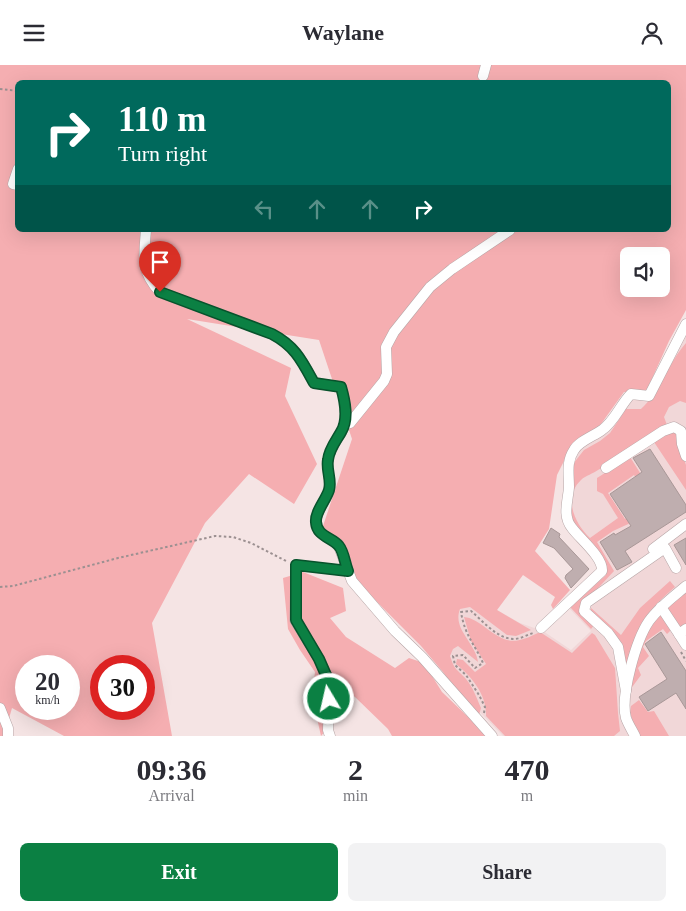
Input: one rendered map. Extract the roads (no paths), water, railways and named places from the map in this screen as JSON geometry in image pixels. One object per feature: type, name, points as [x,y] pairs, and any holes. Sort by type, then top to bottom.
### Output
[{"type":"street","points":[[483,76],[486,65]]},
{"type":"street","points":[[146,232],[144,262],[150,282],[160,292],[286,341],[298,354],[314,383],[341,387],[346,402],[344,425],[327,462],[331,484],[316,519],[318,530],[325,537],[335,542],[341,549],[348,571],[357,586],[395,631],[422,657],[492,736]]},
{"type":"street","points":[[344,425],[350,423],[384,381],[387,373],[386,347],[394,332],[430,287],[452,269],[507,232]]},
{"type":"street","points":[[541,628],[602,571],[599,559],[570,525],[566,514],[566,499],[569,489],[568,465],[573,451],[577,446],[604,429],[631,394],[649,396],[686,323]]},
{"type":"street","points":[[606,468],[664,431],[674,427],[681,431],[682,445],[686,456]]},
{"type":"street","points":[[591,599],[608,579],[625,570],[686,524]]},
{"type":"street","points":[[626,691],[618,647],[608,633],[584,611],[586,603],[665,548],[676,568]]},
{"type":"street","points":[[330,736],[328,730],[329,699],[326,675],[319,659],[296,620],[296,565],[348,571]]},
{"type":"street","points":[[635,736],[626,717],[626,691],[631,660],[648,623],[661,607],[686,586]]},
{"type":"street","points":[[661,607],[682,631],[686,645]]},
{"type":"street","points":[[0,708],[8,728],[8,736]]}]
